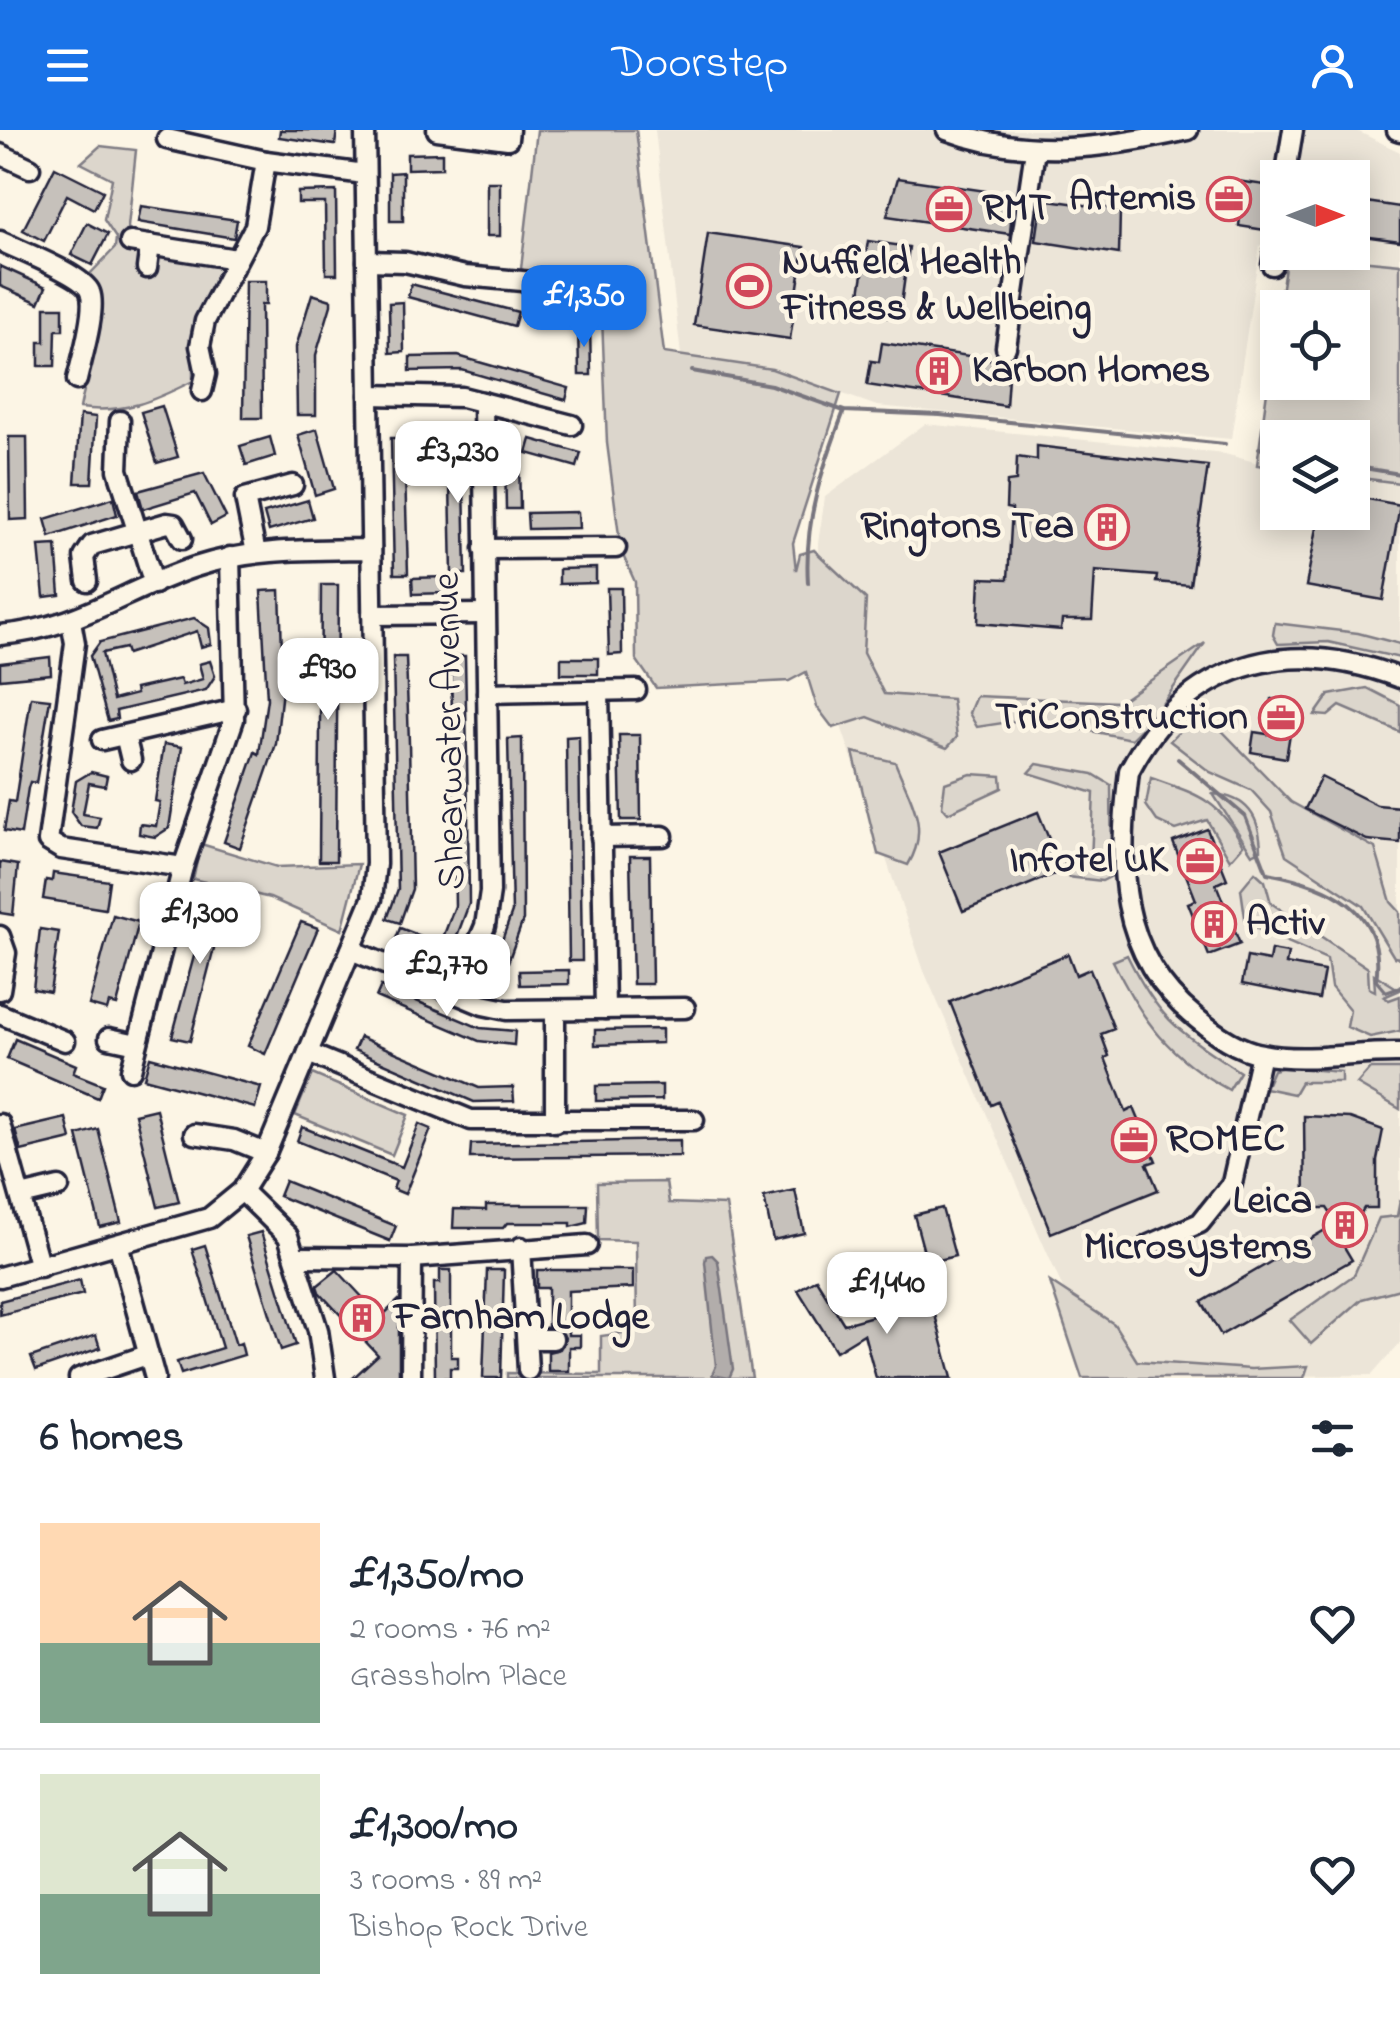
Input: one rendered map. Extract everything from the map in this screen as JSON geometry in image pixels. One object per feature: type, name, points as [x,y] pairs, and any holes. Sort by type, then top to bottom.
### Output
[{"type":"street","points":[[0,1278],[209,1218],[242,1191],[266,1153],[369,908],[375,878],[366,130]]},
{"type":"street","points":[[438,130],[508,138],[509,130]]},
{"type":"street","points":[[947,130],[1035,150],[1083,148],[1188,130]]},
{"type":"street","points":[[1289,160],[1293,130]]},
{"type":"street","points":[[179,136],[266,161],[366,174]]},
{"type":"street","points":[[1006,347],[1035,150]]},
{"type":"street","points":[[0,154],[30,168]]},
{"type":"street","points":[[202,391],[206,374],[200,346],[205,321],[256,226],[266,161]]},
{"type":"street","points":[[0,240],[58,260],[86,285],[92,296],[86,369]]},
{"type":"street","points":[[130,242],[236,259]]},
{"type":"street","points":[[147,268],[150,245]]},
{"type":"street","points":[[367,261],[415,263],[465,276],[533,282]]},
{"type":"street","points":[[369,395],[429,394],[483,402],[572,424]]},
{"type":"street","name":"Shearwater Avenue","points":[[456,994],[480,940],[490,902],[483,402]]},
{"type":"street","points":[[120,421],[118,470],[154,584]]},
{"type":"street","points":[[256,553],[245,498],[293,484]]},
{"type":"street","points":[[87,581],[84,557],[88,548],[167,523],[174,524],[182,539]]},
{"type":"street","points":[[0,635],[71,621],[154,584],[230,557],[372,548]]},
{"type":"street","points":[[484,549],[616,548]]},
{"type":"street","points":[[130,1070],[183,867],[236,709],[230,557]]},
{"type":"street","points":[[372,615],[485,614]]},
{"type":"street","points":[[71,621],[74,652],[48,841],[60,849],[183,867]]},
{"type":"street","points":[[1400,678],[1365,665],[1326,659],[1286,659],[1218,675],[1172,709],[1147,737],[1129,771],[1122,856],[1141,953],[1156,980],[1212,1032],[1261,1054],[1400,1053]]},
{"type":"street","points":[[487,693],[636,690]]},
{"type":"street","points":[[599,691],[605,1009]]},
{"type":"street","points":[[102,740],[236,709]]},
{"type":"street","points":[[125,735],[131,760]]},
{"type":"street","points":[[602,837],[663,836]]},
{"type":"street","points":[[0,936],[6,953],[0,990]]},
{"type":"street","points":[[352,950],[456,994],[506,1010],[685,1008]]},
{"type":"street","points":[[555,1010],[555,1122]]},
{"type":"street","points":[[0,1014],[64,1041]]},
{"type":"street","points":[[109,1038],[137,1044]]},
{"type":"street","points":[[308,1053],[460,1117],[492,1122],[694,1120]]},
{"type":"street","points":[[1148,1245],[1200,1223],[1232,1183],[1261,1054]]},
{"type":"street","points":[[0,1124],[40,1267]]},
{"type":"street","points":[[194,1134],[234,1140],[266,1153]]},
{"type":"street","points":[[21,1196],[59,1187]]},
{"type":"street","points":[[242,1191],[280,1224],[296,1257],[322,1347],[325,1378]]},
{"type":"street","points":[[296,1257],[412,1258],[587,1245]]},
{"type":"street","points":[[118,1247],[154,1378]]},
{"type":"street","points":[[521,1247],[528,1370]]},
{"type":"street","points":[[411,1378],[412,1258]]},
{"type":"street","points":[[528,1339],[553,1339]]},
{"type":"street","points":[[79,1378],[147,1355]]},
{"type":"shaded area","points":[[537,130],[636,130],[664,353],[772,369],[841,394],[793,543],[796,570],[800,554],[814,550],[866,599],[863,653],[884,694],[952,699],[957,737],[947,748],[868,717],[833,728],[817,707],[806,672],[789,681],[656,688],[636,659],[635,582],[621,551],[607,443],[602,317],[590,299],[521,269]]},
{"type":"shaded area","points":[[655,130],[1355,130],[1400,152],[1400,264],[1370,260],[1370,160],[1260,160],[1260,245],[1231,439],[877,406],[772,369],[681,355]]},
{"type":"shaded area","points":[[100,146],[136,150],[128,227],[131,247],[219,264],[220,271],[202,305],[193,347],[193,381],[138,404],[111,409],[80,408],[100,321],[96,289],[88,276],[115,248],[116,238],[104,220],[112,179],[81,163]]},
{"type":"shaded area","points":[[1370,261],[1400,264],[1400,483],[1370,479],[1370,420],[1263,420],[1266,400],[1370,400],[1370,290],[1282,290],[1284,270],[1370,270]]},
{"type":"shaded area","points":[[925,424],[1225,454],[1260,463],[1260,530],[1370,530],[1370,479],[1400,483],[1400,1343],[1372,1375],[1102,1378],[924,971],[819,661],[818,543],[825,497]]},
{"type":"shaded area","points":[[1275,623],[1358,633],[1400,644],[1400,658],[1328,642],[1278,644],[1273,635]]},
{"type":"shaded area","points":[[1205,643],[1153,717],[1131,739],[1029,719],[977,727],[969,713],[976,696],[1119,702]]},
{"type":"shaded area","points":[[1367,688],[1400,705],[1400,732],[1340,706],[1328,716],[1315,715],[1329,695]]},
{"type":"shaded area","points":[[1201,709],[1291,802],[1375,848],[1391,902],[1400,912],[1400,958],[1394,957],[1363,906],[1286,855],[1271,812],[1251,790],[1210,772],[1170,741]]},
{"type":"shaded area","points":[[853,752],[895,762],[918,826],[915,851],[908,865],[878,854]]},
{"type":"shaded area","points":[[1037,764],[1093,774],[1111,785],[1112,876],[1102,881],[1068,877],[1064,860],[1091,861],[1094,793],[1029,773]]},
{"type":"shaded area","points":[[971,774],[1001,776],[1002,788],[948,813],[942,806],[945,783]]},
{"type":"shaded area","points":[[1151,778],[1195,795],[1216,808],[1243,845],[1230,860],[1207,820],[1176,830],[1157,821],[1146,805]]},
{"type":"shaded area","points":[[1213,794],[1235,799],[1250,811],[1258,828],[1261,850],[1252,854]]},
{"type":"shaded area","points":[[201,844],[277,867],[359,864],[342,930],[270,898],[193,879]]},
{"type":"shaded area","points":[[1255,872],[1265,881],[1271,903],[1368,968],[1369,988],[1375,991],[1374,974],[1400,990],[1384,997],[1389,1000],[1400,996],[1400,1031],[1370,1037],[1347,1027],[1350,1010],[1331,987],[1327,959],[1246,924],[1241,889]]},
{"type":"shaded area","points":[[1127,955],[1161,1011],[1201,1046],[1240,1072],[1229,1090],[1190,1065],[1147,1020],[1113,961]]},
{"type":"shaded area","points":[[1284,1067],[1341,1072],[1341,1082],[1301,1082],[1294,1094],[1265,1088],[1273,1070]]},
{"type":"shaded area","points":[[1370,1069],[1400,1069],[1400,1109],[1357,1084]]},
{"type":"shaded area","points":[[312,1074],[408,1115],[392,1155],[295,1115]]},
{"type":"shaded area","points":[[666,1182],[669,1203],[726,1205],[752,1378],[507,1378],[507,1373],[601,1374],[601,1336],[637,1331],[636,1241],[598,1240],[597,1183]]},
{"type":"shaded area","points":[[1400,1200],[1400,1289],[1362,1299],[1311,1344],[1290,1320],[1354,1275],[1379,1218],[1397,1216]]},
{"type":"shaded area","points":[[712,1255],[718,1261],[733,1369],[729,1378],[712,1375],[716,1366],[705,1262],[706,1256]]},
{"type":"shaded area","points":[[1050,1282],[1114,1324],[1137,1361],[1251,1369],[1308,1366],[1304,1378],[1082,1378]]},
{"type":"building","points":[[280,130],[337,130],[335,145],[279,137]]},
{"type":"building","points":[[442,153],[442,168],[407,169],[407,154]]},
{"type":"building","points":[[55,167],[103,191],[94,209],[67,195],[44,241],[23,230]]},
{"type":"building","points":[[403,172],[403,221],[390,221],[390,173]]},
{"type":"building","name":"RMT","points":[[898,178],[1013,195],[1010,234],[887,216]]},
{"type":"building","points":[[1223,179],[1260,184],[1260,229],[1239,226],[1240,217],[1218,214]]},
{"type":"building","points":[[487,182],[500,182],[500,236],[487,236]]},
{"type":"building","points":[[336,191],[337,274],[326,274],[325,203],[298,203],[298,192]]},
{"type":"building","points":[[1042,199],[1120,210],[1119,254],[1036,241]]},
{"type":"building","points":[[1370,202],[1400,207],[1400,241],[1370,237]]},
{"type":"building","points":[[141,206],[237,220],[234,238],[138,222]]},
{"type":"building","points":[[87,223],[108,234],[92,265],[71,255]]},
{"type":"building","name":"Nuffield Health Fitness & Wellbeing","points":[[708,233],[804,247],[790,339],[694,325]]},
{"type":"building","points":[[868,241],[909,247],[899,319],[857,313]]},
{"type":"building","points":[[0,266],[46,287],[39,303],[0,286]]},
{"type":"building","points":[[245,281],[266,281],[266,305],[261,305],[262,418],[243,418]]},
{"type":"building","points":[[411,284],[518,312],[514,326],[408,297]]},
{"type":"building","points":[[312,294],[331,300],[331,305],[316,355],[316,415],[297,415],[296,347]]},
{"type":"building","points":[[528,297],[576,311],[572,323],[525,309]]},
{"type":"building","points":[[403,302],[404,352],[390,353],[389,303]]},
{"type":"building","points":[[45,307],[63,307],[63,330],[56,330],[55,366],[39,366],[39,342],[45,342]]},
{"type":"building","points":[[578,324],[590,324],[591,375],[579,375]]},
{"type":"building","name":"Karbon Homes","points":[[882,343],[1009,362],[1006,406],[867,385],[871,361],[879,362]]},
{"type":"building","points":[[458,356],[569,388],[566,400],[462,370],[410,371],[410,357]]},
{"type":"building","points":[[162,406],[178,457],[157,463],[141,412]]},
{"type":"building","points":[[80,415],[96,417],[92,483],[75,483]]},
{"type":"building","points":[[317,429],[334,489],[315,495],[298,435]]},
{"type":"building","points":[[9,437],[27,437],[28,519],[10,520]]},
{"type":"building","points":[[270,437],[275,456],[246,465],[240,446]]},
{"type":"building","points":[[463,437],[466,574],[452,574],[449,438]]},
{"type":"building","points":[[391,438],[404,438],[408,574],[394,574]]},
{"type":"building","points":[[531,439],[581,453],[577,467],[527,453]]},
{"type":"building","name":"Ringtons Tea","points":[[1037,446],[1208,466],[1190,585],[1156,582],[1157,576],[1095,571],[1092,620],[1062,620],[1061,630],[978,623],[980,578],[1008,579],[1012,509],[1006,508],[1007,482],[1016,481],[1017,457],[1037,460]]},
{"type":"building","points":[[505,457],[519,457],[520,509],[506,509]]},
{"type":"building","points":[[204,473],[226,517],[211,525],[195,493],[143,509],[138,491]]},
{"type":"building","points":[[113,498],[117,515],[50,537],[45,519]]},
{"type":"building","points":[[1370,499],[1400,505],[1383,600],[1306,586],[1317,530],[1370,530]]},
{"type":"building","points":[[308,500],[313,518],[269,531],[264,513]]},
{"type":"building","points":[[578,512],[579,528],[528,529],[527,513]]},
{"type":"building","points":[[56,545],[60,595],[44,597],[39,546]]},
{"type":"building","points":[[596,568],[596,583],[559,584],[559,569]]},
{"type":"building","points":[[446,577],[446,593],[413,594],[412,578]]},
{"type":"building","points":[[321,585],[338,585],[336,861],[319,861]]},
{"type":"building","points":[[607,588],[621,588],[622,654],[609,655]]},
{"type":"building","points":[[280,590],[283,681],[276,744],[240,848],[224,842],[255,752],[259,754],[267,699],[261,591]]},
{"type":"building","points":[[194,618],[209,628],[211,644],[201,647],[197,631],[127,654],[125,648],[102,653],[113,700],[136,694],[135,689],[180,679],[182,685],[203,679],[199,664],[210,661],[215,676],[206,690],[116,711],[117,719],[108,721],[90,656],[100,642]]},
{"type":"building","points":[[451,656],[465,656],[469,904],[454,944],[442,940],[455,906]]},
{"type":"building","points":[[50,657],[51,674],[0,679],[0,663]]},
{"type":"building","points":[[393,657],[406,657],[409,743],[412,889],[400,923],[387,919],[398,889]]},
{"type":"building","points":[[561,658],[598,658],[598,674],[561,674]]},
{"type":"building","points":[[31,697],[50,699],[36,783],[30,782],[28,788],[21,834],[4,831],[9,801],[15,802]]},
{"type":"building","name":"TriConstruction","points":[[1272,699],[1295,703],[1286,758],[1251,752],[1254,732],[1267,734]]},
{"type":"building","points":[[619,735],[640,735],[641,820],[621,820]]},
{"type":"building","points":[[579,736],[582,961],[569,961],[566,737]]},
{"type":"building","points":[[522,738],[523,920],[507,965],[495,960],[512,912],[508,739]]},
{"type":"building","points":[[164,744],[182,747],[169,828],[155,837],[139,834],[140,824],[156,826],[160,802],[155,801]]},
{"type":"building","points":[[91,772],[107,776],[105,786],[89,783],[83,814],[100,817],[97,828],[81,826],[71,812],[76,781]]},
{"type":"building","points":[[1321,777],[1377,805],[1400,807],[1400,843],[1367,840],[1305,809]]},
{"type":"building","points":[[1038,812],[1062,871],[963,911],[939,852]]},
{"type":"building","points":[[1207,829],[1227,879],[1216,884],[1240,944],[1209,956],[1188,903],[1196,900],[1173,842]]},
{"type":"building","points":[[630,856],[650,856],[652,984],[633,984]]},
{"type":"building","points":[[0,862],[18,865],[13,915],[0,913]]},
{"type":"building","points":[[53,873],[109,881],[105,909],[43,899],[46,880],[52,881]]},
{"type":"building","points":[[212,890],[228,894],[190,1041],[172,1037]]},
{"type":"building","points":[[113,915],[139,922],[117,1005],[109,1003],[107,1010],[89,1005]]},
{"type":"building","points":[[301,922],[318,928],[265,1054],[248,1046]]},
{"type":"building","points":[[400,928],[439,943],[434,956],[395,941]]},
{"type":"building","points":[[40,929],[59,932],[50,992],[33,989]]},
{"type":"building","points":[[1271,950],[1288,953],[1286,964],[1324,971],[1319,999],[1242,984],[1247,957],[1269,961]]},
{"type":"building","points":[[1068,954],[1076,975],[1090,969],[1114,1029],[1101,1034],[1109,1056],[1105,1058],[1126,1112],[1134,1108],[1156,1161],[1147,1164],[1158,1190],[1051,1233],[998,1102],[991,1105],[950,1002]]},
{"type":"building","points":[[569,970],[569,984],[520,985],[519,971]]},
{"type":"building","points":[[381,986],[480,1028],[515,1031],[514,1045],[479,1041],[376,997]]},
{"type":"building","points":[[662,1029],[662,1043],[595,1045],[595,1030]]},
{"type":"building","points":[[360,1037],[479,1088],[513,1087],[514,1101],[474,1102],[354,1050]]},
{"type":"building","points":[[15,1039],[76,1065],[73,1073],[103,1085],[98,1098],[7,1059]]},
{"type":"building","points":[[150,1057],[261,1087],[255,1108],[144,1078]]},
{"type":"building","points":[[662,1085],[662,1100],[596,1101],[596,1086]]},
{"type":"building","points":[[156,1109],[179,1202],[158,1207],[135,1114]]},
{"type":"building","name":"Leica Microsystems","points":[[1304,1116],[1350,1118],[1383,1130],[1377,1160],[1377,1208],[1364,1208],[1343,1245],[1352,1260],[1221,1335],[1202,1302],[1337,1223],[1327,1208],[1305,1208]]},
{"type":"building","points":[[66,1118],[71,1139],[21,1151],[15,1130]]},
{"type":"building","points":[[419,1124],[431,1129],[405,1194],[393,1189],[396,1181],[297,1141],[302,1127],[402,1167]]},
{"type":"building","points":[[98,1129],[121,1222],[100,1227],[77,1135]]},
{"type":"building","points":[[680,1140],[680,1156],[470,1158],[471,1144]]},
{"type":"building","points":[[285,1181],[396,1226],[390,1241],[279,1196]]},
{"type":"building","points":[[795,1190],[804,1233],[773,1240],[764,1197]]},
{"type":"building","points":[[486,1205],[588,1205],[587,1223],[571,1227],[571,1223],[507,1223],[503,1228],[453,1228],[454,1209],[486,1210]]},
{"type":"building","points":[[942,1208],[955,1256],[927,1263],[914,1215]]},
{"type":"building","points":[[261,1232],[296,1345],[281,1350],[246,1236]]},
{"type":"building","points":[[205,1245],[236,1345],[241,1343],[244,1355],[181,1374],[177,1362],[222,1348],[192,1249]]},
{"type":"building","name":"Farnham Lodge","points":[[337,1270],[381,1317],[399,1300],[399,1378],[353,1378],[378,1355],[319,1292],[317,1286]]},
{"type":"building","points":[[440,1270],[451,1270],[451,1357],[458,1357],[458,1368],[450,1368],[450,1378],[435,1378],[434,1283],[440,1283]]},
{"type":"building","points":[[487,1270],[504,1270],[501,1378],[483,1378]]},
{"type":"building","points":[[537,1270],[633,1270],[633,1288],[568,1291],[568,1335],[580,1335],[580,1347],[569,1347],[569,1371],[548,1371],[548,1352],[560,1349],[565,1338],[560,1329],[548,1326],[548,1288],[537,1288]]},
{"type":"building","points":[[816,1279],[844,1324],[931,1300],[952,1378],[876,1378],[864,1334],[836,1351],[798,1290]]},
{"type":"building","points":[[80,1280],[83,1294],[0,1315],[0,1301]]},
{"type":"building","points":[[96,1335],[100,1348],[36,1370],[31,1357]]},
{"type":"waterway","points":[[692,371],[771,385],[844,411],[940,415],[1225,444]]},
{"type":"waterway","points":[[808,583],[812,516],[844,411]]},
{"type":"waterway","points":[[1370,469],[1400,474]]},
{"type":"waterway","points":[[1178,759],[1245,816],[1267,873],[1331,893],[1362,918],[1377,955],[1376,980],[1386,992],[1400,987]]},
{"type":"place","name":"Artemis","points":[[1229,199]]},
{"type":"place","name":"RMT","points":[[949,209]]},
{"type":"place","name":"Nuffield Health Fitness & Wellbeing","points":[[749,286]]},
{"type":"place","name":"Karbon Homes","points":[[939,371]]},
{"type":"place","name":"Ringtons Tea","points":[[1107,527]]},
{"type":"place","name":"TriConstruction","points":[[1281,718]]},
{"type":"place","name":"Infotel UK","points":[[1200,861]]},
{"type":"place","name":"Activ","points":[[1214,924]]},
{"type":"place","name":"ROMEC","points":[[1134,1140]]},
{"type":"place","name":"Leica Microsystems","points":[[1345,1225]]},
{"type":"place","name":"Farnham Lodge","points":[[362,1318]]}]
